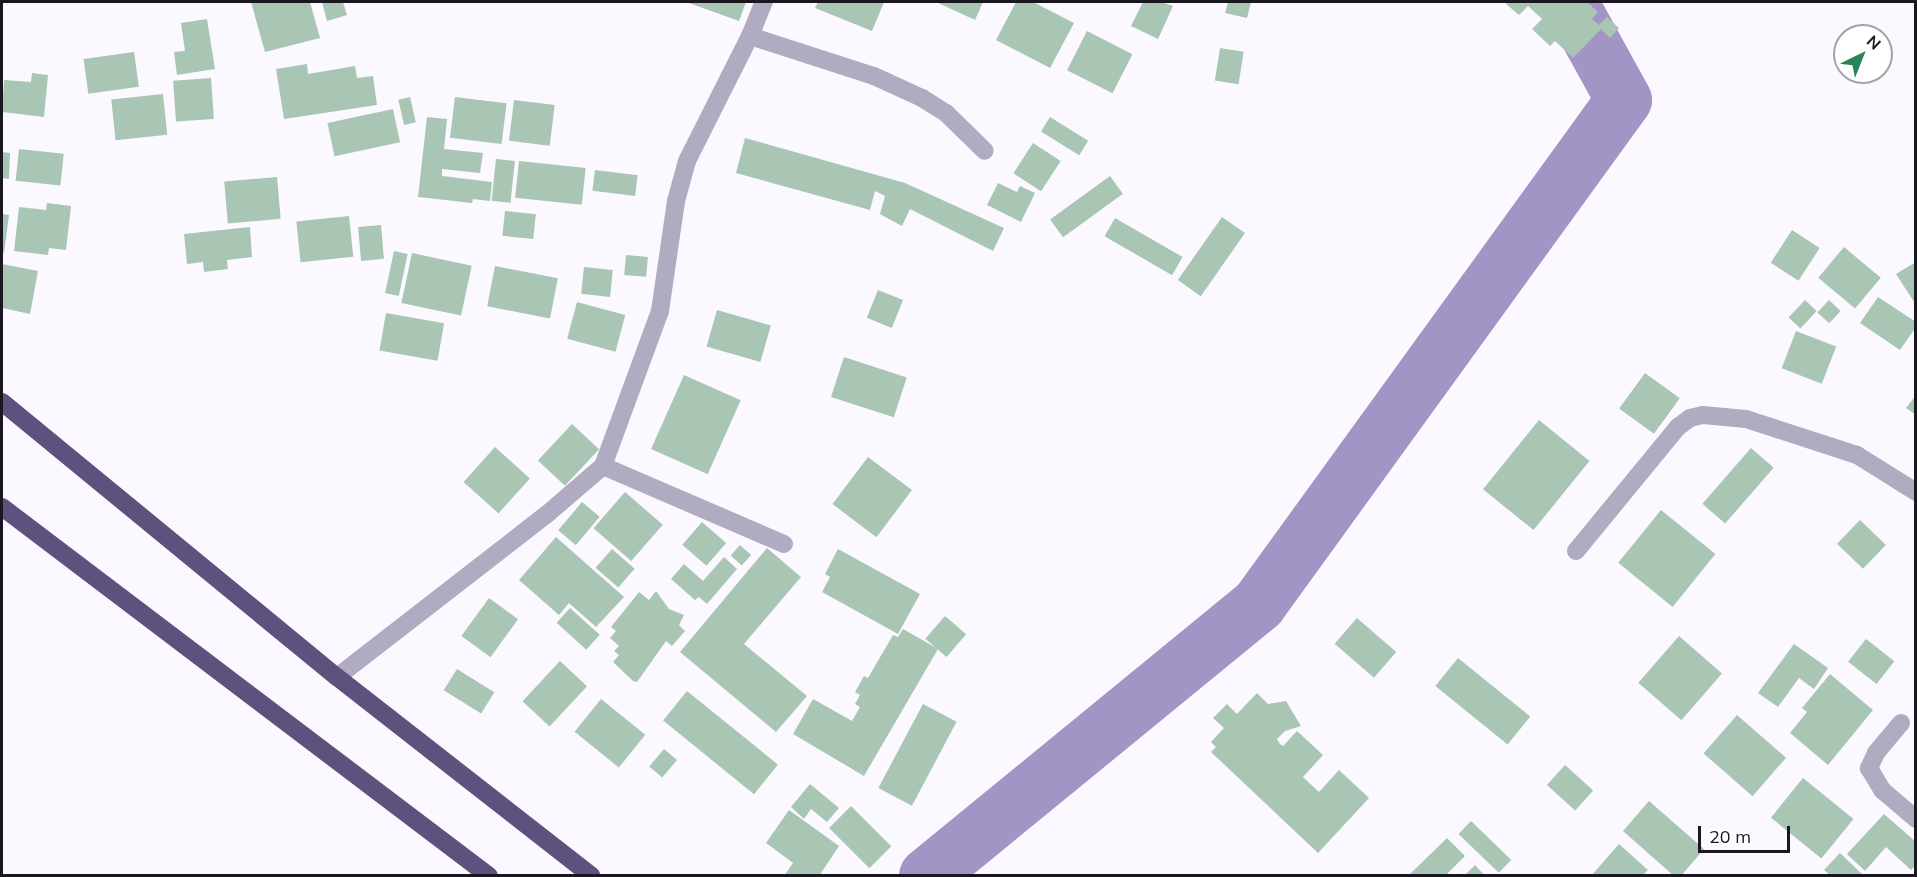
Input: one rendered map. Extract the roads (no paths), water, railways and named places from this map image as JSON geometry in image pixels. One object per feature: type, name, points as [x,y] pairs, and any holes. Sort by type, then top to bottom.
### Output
[{"type":"highway","points":[[2,402],[337,677],[592,876]]},
{"type":"highway","points":[[2,507],[489,876]]},
{"type":"street","points":[[337,677],[546,515],[603,466],[660,311],[676,201],[687,161],[750,36],[764,2]]},
{"type":"street","points":[[750,36],[873,76],[922,98],[946,113],[985,151]]},
{"type":"street","points":[[1576,550],[1678,427],[1690,418],[1703,415],[1746,419],[1857,455],[1916,492]]},
{"type":"street","points":[[603,466],[784,544]]},
{"type":"street","points":[[1901,723],[1876,753],[1869,768],[1882,790],[1916,819]]},
{"type":"waterway","points":[[927,876],[1259,604],[1624,100],[1570,2]]}]
